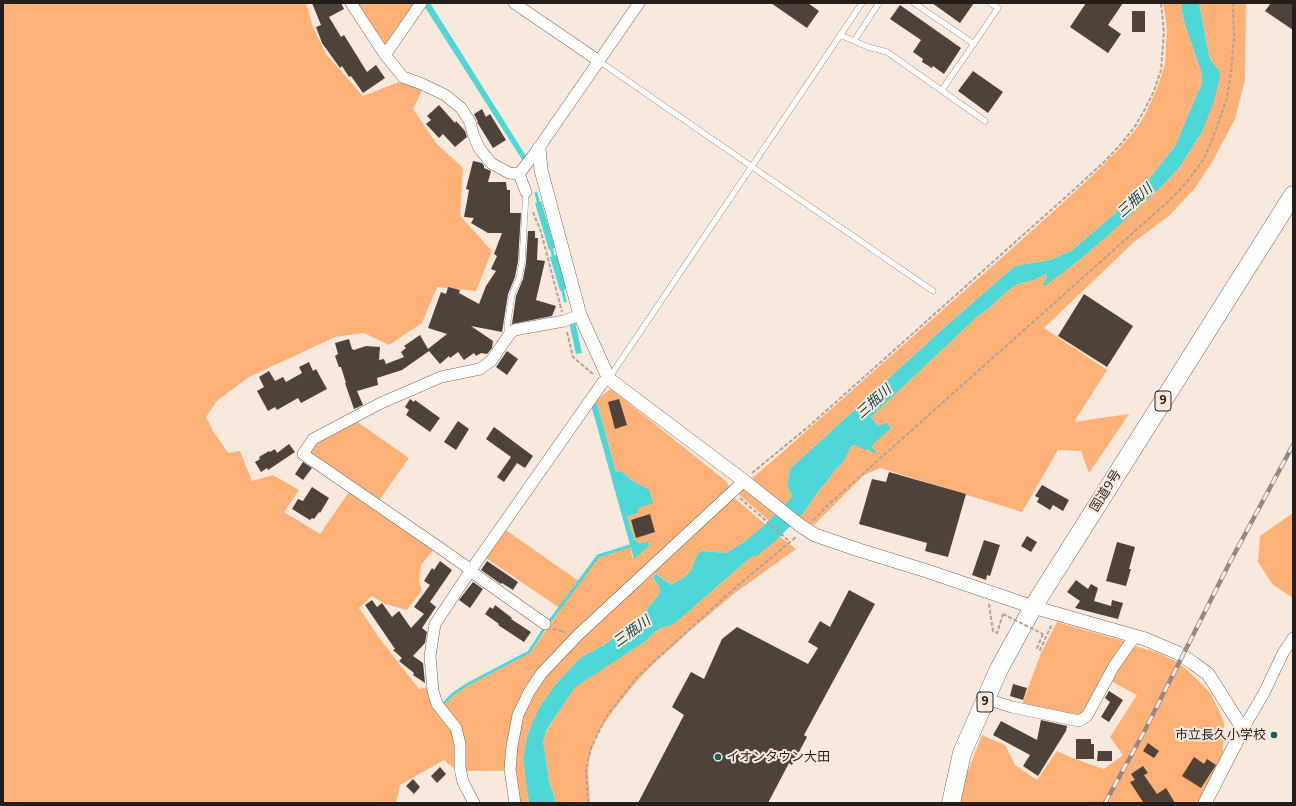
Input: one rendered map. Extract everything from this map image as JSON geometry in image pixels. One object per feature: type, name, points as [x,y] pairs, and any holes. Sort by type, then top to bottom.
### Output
[{"type":"highway","name":"国道9号","points":[[951,803],[962,753],[999,669],[1033,607],[1293,194]]},
{"type":"street","points":[[351,3],[385,55],[403,77],[445,95],[461,108],[470,122],[472,134],[479,148],[487,159],[500,169],[509,173],[519,174]]},
{"type":"street","points":[[385,55],[421,3]]},
{"type":"street","points":[[514,3],[600,60]]},
{"type":"street","points":[[519,174],[539,148],[639,3]]},
{"type":"street","points":[[539,148],[541,170],[571,318],[606,380],[744,481],[802,527],[815,535],[1033,607],[1145,639],[1178,653],[1208,674],[1243,729]]},
{"type":"street","points":[[519,174],[526,192]]},
{"type":"street","points":[[545,624],[440,548],[303,454],[313,439],[381,403],[441,378],[480,369],[491,361],[514,330],[571,318]]},
{"type":"street","points":[[474,803],[463,782],[460,768],[460,744],[456,728],[437,704],[433,692],[430,656],[435,624],[471,570],[606,380]]},
{"type":"street","points":[[515,803],[510,769],[512,746],[518,715],[529,692],[541,674],[578,635],[744,481]]},
{"type":"street","points":[[986,700],[1012,708],[1079,721],[1087,716],[1114,666],[1135,636]]},
{"type":"street","points":[[1205,803],[1243,729],[1264,693],[1283,653],[1293,638]]},
{"type":"lane","points":[[606,380],[862,3]]},
{"type":"lane","points":[[854,41],[879,3]]},
{"type":"lane","points":[[914,3],[974,44]]},
{"type":"lane","points":[[942,90],[998,8],[990,3]]},
{"type":"lane","points":[[840,35],[868,47],[887,52],[985,121]]},
{"type":"lane","points":[[600,60],[933,291]]},
{"type":"lane","points":[[509,336],[508,326],[512,295],[519,278],[522,262],[526,192]]},
{"type":"path","points":[[744,481],[808,427],[1078,186],[1120,145],[1134,128],[1145,109],[1154,91],[1161,70],[1164,32],[1162,3]]},
{"type":"path","points":[[588,803],[586,769],[591,748],[606,717],[637,677],[737,586],[790,542],[802,527],[1171,199],[1186,183],[1203,160],[1211,143],[1227,98],[1234,36],[1233,3]]},
{"type":"path","points":[[526,192],[541,232],[558,295],[571,318],[573,357],[606,380]]},
{"type":"path","points":[[732,491],[790,542]]},
{"type":"path","points":[[988,603],[993,631],[997,633],[1004,614],[1043,634],[1037,648],[1040,650],[1054,620]]},
{"type":"path","points":[[545,624],[554,629],[578,635]]},
{"type":"shaded area","points":[[3,3],[306,3],[313,27],[326,54],[363,96],[399,82],[423,89],[413,109],[436,143],[463,168],[460,216],[492,251],[476,291],[437,287],[422,323],[389,345],[364,333],[335,337],[249,377],[217,401],[206,417],[213,431],[228,453],[240,451],[252,481],[273,475],[299,490],[284,512],[320,534],[351,489],[434,549],[421,565],[419,581],[422,590],[407,610],[385,604],[372,596],[359,608],[380,639],[419,689],[429,687],[456,736],[457,771],[444,760],[400,785],[396,803],[3,803]]},
{"type":"shaded area","points":[[357,3],[418,3],[385,47]]},
{"type":"shaded area","points":[[1163,3],[1182,3],[1182,12],[1185,25],[1201,71],[1202,83],[1175,146],[1138,193],[1071,251],[1050,260],[1015,266],[946,326],[790,469],[787,485],[792,496],[785,507],[750,480],[1034,229],[1119,149],[1136,129],[1146,113],[1158,86],[1165,64],[1167,29]]},
{"type":"shaded area","points":[[1199,3],[1246,3],[1245,80],[1235,119],[1211,164],[1195,188],[1170,215],[1134,242],[1044,328],[1107,370],[1074,422],[1129,414],[1089,473],[1081,451],[1058,450],[1022,512],[880,468],[864,475],[814,525],[798,517],[807,508],[834,471],[844,461],[851,446],[855,445],[876,452],[871,446],[878,426],[871,417],[979,315],[987,310],[1011,288],[1018,284],[1034,280],[1046,274],[1047,278],[1072,266],[1161,187],[1179,168],[1202,132],[1219,70],[1211,61],[1209,56]]},
{"type":"shaded area","points":[[611,389],[727,482],[730,489],[534,677],[507,771],[466,771],[462,766],[462,745],[442,707],[453,696],[471,684],[530,653],[561,609],[483,556],[503,528],[580,582],[599,556],[630,547],[633,559],[638,544],[635,541],[627,516],[637,508],[649,491],[631,480],[621,471],[616,472],[596,400]]},
{"type":"shaded area","points":[[353,419],[409,458],[378,502],[307,451],[312,443]]},
{"type":"shaded area","points":[[741,486],[776,513],[769,521],[735,491]]},
{"type":"shaded area","points":[[731,495],[766,525],[752,537],[726,553],[703,551],[698,553],[691,570],[686,576],[671,585],[656,574],[653,577],[660,588],[659,594],[639,619],[604,645],[580,658],[556,684],[540,706],[527,737],[523,760],[529,803],[519,803],[513,762],[522,713],[554,664]]},
{"type":"shaded area","points":[[1293,513],[1293,598],[1273,585],[1258,562],[1260,536]]},
{"type":"shaded area","points":[[779,536],[796,549],[735,593],[692,629],[650,667],[610,715],[600,730],[592,748],[589,760],[588,770],[590,803],[556,803],[549,781],[543,741],[546,732],[575,686],[646,641],[651,635],[661,628],[675,623],[751,557]]},
{"type":"shaded area","points":[[1057,622],[1127,642],[1081,717],[1021,707],[1041,653]]},
{"type":"shaded area","points":[[1131,645],[1156,652],[1179,663],[1103,803],[959,803],[963,784],[982,735],[1005,745],[1015,765],[1037,780],[1057,751],[1104,769],[1123,755],[1110,737],[1137,695],[1109,680]]},
{"type":"shaded area","points":[[1180,664],[1211,694],[1224,722],[1223,752],[1214,775],[1200,803],[1106,803]]},
{"type":"water","points":[[430,3],[526,156],[523,161],[423,4]]},
{"type":"water","points":[[1182,3],[1199,3],[1209,56],[1211,61],[1219,70],[1220,76],[1214,101],[1202,132],[1179,168],[1161,187],[1072,266],[1044,286],[1043,284],[1047,278],[1046,274],[1034,280],[1018,284],[1011,288],[987,310],[979,315],[871,417],[878,426],[887,423],[891,428],[871,446],[876,452],[874,454],[868,449],[865,450],[855,445],[851,446],[844,461],[834,471],[807,508],[798,517],[785,507],[792,496],[787,485],[790,469],[946,326],[1015,266],[1050,260],[1071,251],[1138,193],[1175,146],[1202,83],[1201,71],[1185,25],[1182,12]]},
{"type":"water","points":[[541,201],[555,248],[549,250],[535,203]]},
{"type":"water","points":[[557,255],[567,289],[560,291],[550,257]]},
{"type":"water","points":[[575,321],[582,353],[576,354],[569,322]]},
{"type":"water","points":[[596,400],[616,472],[621,471],[631,480],[649,490],[653,503],[638,508],[638,513],[627,516],[635,541],[637,540],[639,544],[648,542],[649,546],[634,559],[590,401]]},
{"type":"water","points":[[776,513],[790,525],[783,532],[769,521]]},
{"type":"water","points":[[766,525],[779,536],[751,557],[674,624],[661,628],[651,635],[646,641],[575,687],[546,731],[543,741],[549,781],[556,803],[529,803],[523,760],[527,737],[540,706],[556,684],[580,658],[604,645],[639,619],[659,594],[660,588],[653,577],[656,574],[671,585],[686,576],[691,570],[698,553],[703,551],[726,553],[752,537]]},
{"type":"building","points":[[312,3],[341,3],[344,9],[329,17],[341,37],[344,35],[367,72],[376,65],[385,78],[363,93],[351,76],[349,77],[342,66],[340,68],[322,43],[316,27],[321,25]]},
{"type":"building","points":[[771,3],[808,3],[819,11],[807,28]]},
{"type":"building","points":[[932,3],[974,3],[960,23]]},
{"type":"building","points":[[1086,3],[1123,3],[1108,25],[1121,34],[1108,53],[1070,27]]},
{"type":"building","points":[[1271,3],[1293,3],[1293,30],[1265,11]]},
{"type":"building","points":[[900,5],[961,48],[944,74],[933,66],[932,68],[922,62],[923,59],[913,52],[921,40],[890,19]]},
{"type":"building","points":[[1132,11],[1145,11],[1145,32],[1132,32]]},
{"type":"building","points":[[973,71],[1003,92],[988,113],[958,91]]},
{"type":"building","points":[[439,105],[455,123],[456,121],[465,131],[467,137],[455,147],[443,134],[439,138],[426,124],[431,120],[427,116]]},
{"type":"building","points":[[482,109],[486,117],[490,114],[506,140],[493,148],[477,122],[474,114]]},
{"type":"building","points":[[473,161],[482,163],[484,168],[491,171],[488,182],[506,182],[507,190],[510,190],[510,213],[521,213],[518,261],[515,277],[508,294],[502,332],[471,326],[493,341],[492,348],[487,354],[481,353],[476,356],[474,353],[464,360],[458,352],[450,358],[449,356],[440,364],[429,351],[402,370],[377,378],[378,385],[357,391],[363,405],[354,409],[341,367],[339,367],[335,356],[338,354],[335,343],[349,339],[352,349],[354,350],[366,346],[380,347],[379,360],[384,359],[386,364],[404,357],[401,352],[406,348],[404,346],[420,335],[428,349],[447,334],[428,328],[441,292],[446,294],[448,287],[460,290],[459,293],[479,304],[486,286],[496,271],[491,269],[497,256],[494,254],[502,233],[488,233],[471,223],[474,218],[464,217],[469,190],[466,189]]},
{"type":"building","points":[[528,231],[535,231],[535,238],[538,238],[537,260],[545,261],[536,300],[556,306],[552,316],[512,324],[516,296],[523,279],[526,263]]},
{"type":"building","points":[[1084,294],[1133,326],[1107,367],[1058,336]]},
{"type":"building","points":[[507,351],[518,359],[507,375],[496,367]]},
{"type":"building","points":[[309,362],[313,371],[316,369],[327,389],[301,403],[298,398],[277,410],[275,407],[268,411],[257,391],[264,387],[259,377],[269,371],[275,381],[283,377],[286,382],[302,373],[299,367]]},
{"type":"building","points":[[410,399],[414,402],[415,400],[440,418],[430,432],[406,415],[409,410],[405,407]]},
{"type":"building","points":[[619,399],[627,425],[615,429],[608,402]]},
{"type":"building","points":[[458,421],[469,429],[456,450],[444,442]]},
{"type":"building","points":[[494,427],[533,456],[525,468],[517,463],[504,482],[497,477],[511,457],[486,439]]},
{"type":"building","points":[[289,444],[295,452],[268,470],[267,468],[261,472],[255,462],[260,459],[259,457],[275,449],[277,453]]},
{"type":"building","points":[[303,462],[312,468],[303,480],[295,474]]},
{"type":"building","points":[[889,472],[966,494],[948,557],[925,551],[927,543],[859,524],[872,479],[886,482]]},
{"type":"building","points":[[1042,485],[1069,500],[1063,511],[1053,505],[1050,510],[1037,502],[1039,498],[1035,496]]},
{"type":"building","points":[[312,487],[329,498],[320,513],[319,512],[314,519],[312,518],[310,520],[292,509],[298,499],[303,501]]},
{"type":"building","points":[[650,514],[655,532],[636,538],[631,520]]},
{"type":"building","points":[[1027,536],[1037,542],[1031,552],[1021,546]]},
{"type":"building","points":[[984,540],[1000,545],[990,576],[987,575],[986,580],[972,575]]},
{"type":"building","points":[[1117,542],[1135,547],[1126,586],[1106,581]]},
{"type":"building","points":[[440,561],[452,570],[430,602],[436,607],[422,628],[427,632],[425,643],[413,656],[423,663],[425,683],[413,675],[414,673],[399,661],[402,658],[393,650],[395,649],[365,605],[372,600],[377,607],[382,603],[392,617],[399,611],[411,628],[424,614],[414,607],[430,585],[424,581],[432,568],[434,570]]},
{"type":"building","points":[[487,561],[518,582],[513,590],[502,583],[501,584],[481,570]]},
{"type":"building","points":[[1076,580],[1088,589],[1091,584],[1098,588],[1094,601],[1111,606],[1112,600],[1123,603],[1118,619],[1075,608],[1080,601],[1067,592]]},
{"type":"building","points":[[473,582],[483,589],[470,608],[459,600]]},
{"type":"building","points":[[849,590],[875,604],[804,735],[807,737],[792,765],[789,763],[768,803],[638,803],[684,715],[672,707],[691,672],[704,679],[722,639],[737,627],[808,664],[818,648],[808,642],[820,621],[830,627]]},
{"type":"building","points":[[495,605],[512,618],[511,619],[531,632],[524,642],[498,625],[499,624],[485,614],[490,607],[493,609]]},
{"type":"building","points":[[1013,684],[1027,688],[1023,700],[1010,696]]},
{"type":"building","points":[[1109,691],[1123,700],[1109,722],[1101,717],[1110,702],[1105,698]]},
{"type":"building","points":[[1041,720],[1067,726],[1066,731],[1038,776],[1023,766],[1030,755],[993,735],[1001,721],[1037,740]]},
{"type":"building","points":[[1076,739],[1091,739],[1091,744],[1094,744],[1094,759],[1076,759]]},
{"type":"building","points":[[1148,743],[1159,751],[1154,758],[1143,751]]},
{"type":"building","points":[[1098,751],[1112,751],[1112,761],[1097,761]]},
{"type":"building","points":[[1194,757],[1204,764],[1207,759],[1216,765],[1201,788],[1182,776]]},
{"type":"building","points":[[1143,766],[1148,773],[1144,775],[1157,794],[1166,788],[1175,803],[1143,803],[1130,782],[1135,780],[1131,774]]},
{"type":"building","points":[[440,767],[446,774],[437,783],[431,776]]},
{"type":"building","points":[[413,779],[420,787],[414,794],[406,786]]},
{"type":"waterway","points":[[536,193],[539,205]]},
{"type":"waterway","points":[[551,247],[554,259]]},
{"type":"waterway","points":[[562,287],[565,301]]},
{"type":"waterway","name":"三瓶川","points":[[753,547],[770,533],[795,508]]},
{"type":"waterway","points":[[550,621],[598,556],[630,546]]},
{"type":"waterway","points":[[442,705],[453,694],[468,684],[529,652],[544,629]]},
{"type":"railway","points":[[1105,803],[1145,730],[1230,562],[1293,445]]},
{"type":"place","name":"市立長久小学校","points":[[1274,735]]},
{"type":"place","name":"イオンタウン大田","points":[[718,757]]}]
